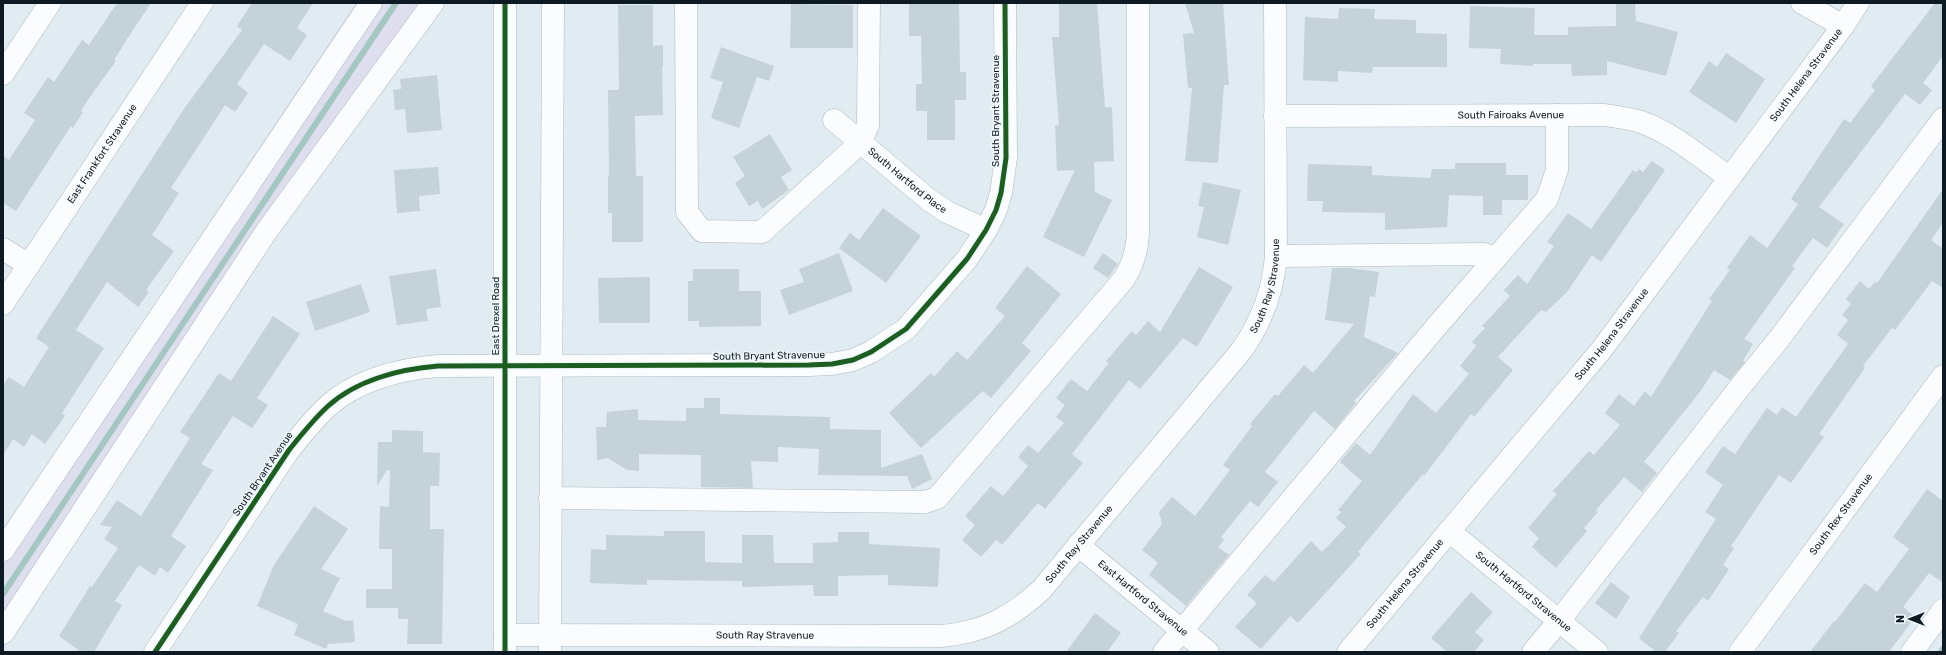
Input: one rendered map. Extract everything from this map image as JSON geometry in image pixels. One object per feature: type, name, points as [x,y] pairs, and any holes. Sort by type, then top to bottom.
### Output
[{"type":"street","points":[[3,74],[50,3]]},
{"type":"street","name":"East Frankfort Stravenue","points":[[3,304],[202,3]]},
{"type":"street","points":[[3,550],[371,3]]},
{"type":"street","points":[[3,633],[266,232],[433,3]]},
{"type":"street","name":"East Drexel Road","points":[[505,3],[505,644]]},
{"type":"street","points":[[550,643],[553,3]]},
{"type":"street","points":[[686,3],[687,212],[702,231],[762,232],[861,142],[868,125],[869,3]]},
{"type":"street","name":"South Bryant Stravenue","points":[[505,366],[832,364],[853,360],[871,352],[906,329],[967,259],[986,230],[996,210],[1001,193],[1006,158],[1005,3]]},
{"type":"street","points":[[550,498],[924,502],[937,498],[1124,279],[1134,260],[1138,234],[1138,3]]},
{"type":"street","name":"South Ray Stravenue","points":[[505,644],[942,636],[962,634],[999,622],[1029,601],[1042,589],[1241,352],[1252,337],[1268,302],[1273,284],[1276,256],[1275,3]]},
{"type":"street","points":[[1802,3],[1843,26]]},
{"type":"street","name":"South Helena Stravenue","points":[[1348,652],[1602,349],[1843,26],[1858,3]]},
{"type":"street","points":[[1164,652],[1547,198],[1557,170],[1557,115]]},
{"type":"street","name":"South Fairoaks Avenue","points":[[1275,116],[1605,115],[1642,122],[1676,140],[1730,178]]},
{"type":"street","points":[[1533,652],[1559,621],[1740,387],[1779,339],[1943,119]]},
{"type":"street","name":"South Hartford Place","points":[[834,120],[929,200],[947,212],[986,230]]},
{"type":"street","points":[[3,249],[29,265]]},
{"type":"street","points":[[1276,256],[1484,254],[1496,258]]},
{"type":"street","name":"South Bryant Avenue","points":[[155,652],[289,450],[308,426],[329,405],[352,390],[372,380],[401,371],[438,366],[505,366]]},
{"type":"street","name":"South Rex Stravenue","points":[[1740,652],[1943,376]]},
{"type":"street","name":"South Hartford Stravenue","points":[[1449,531],[1597,652]]},
{"type":"street","name":"East Hartford Stravenue","points":[[1078,545],[1208,652]]},
{"type":"street","points":[[1912,652],[1943,610]]},
{"type":"shaded area","points":[[356,3],[438,3],[237,291],[3,649],[3,531]]},
{"type":"building","points":[[117,3],[151,3],[114,60],[116,61],[87,101],[81,111],[83,112],[73,128],[71,126],[16,211],[3,203],[3,156],[9,160],[35,120],[24,113],[48,77],[54,82],[82,40],[89,45]]},
{"type":"building","points":[[252,3],[313,3],[297,28],[307,35],[290,61],[264,44],[237,84],[248,93],[235,112],[225,105],[171,188],[179,193],[152,235],[174,251],[146,290],[149,292],[138,307],[107,282],[76,330],[104,348],[62,413],[65,416],[45,444],[32,434],[24,447],[13,439],[3,455],[3,385],[9,377],[24,387],[49,347],[36,338],[186,106],[242,30],[237,26]]},
{"type":"building","points":[[909,3],[959,3],[960,72],[966,72],[966,100],[955,100],[955,140],[927,140],[927,111],[916,111],[916,84],[922,84],[921,36],[909,36]]},
{"type":"building","points":[[1059,3],[1097,3],[1105,107],[1112,107],[1114,161],[1094,162],[1095,192],[1112,200],[1084,257],[1043,237],[1075,170],[1057,171],[1055,126],[1059,125],[1052,37],[1059,37]]},
{"type":"building","points":[[1185,3],[1223,3],[1229,85],[1224,85],[1218,163],[1185,161],[1192,88],[1188,88],[1183,34],[1194,33]]},
{"type":"building","points":[[1616,3],[1635,3],[1636,21],[1678,32],[1666,76],[1607,61],[1607,75],[1572,76],[1571,64],[1533,64],[1533,66],[1500,64],[1501,49],[1469,48],[1470,6],[1535,8],[1534,35],[1568,35],[1568,27],[1616,26]]},
{"type":"building","points":[[1935,3],[1943,3],[1943,56],[1923,83],[1932,90],[1920,105],[1905,94],[1819,207],[1844,224],[1827,248],[1813,238],[1792,266],[1795,268],[1744,339],[1753,344],[1743,361],[1745,362],[1730,380],[1714,370],[1702,389],[1644,462],[1657,473],[1642,492],[1624,477],[1596,510],[1598,512],[1584,528],[1587,531],[1556,568],[1532,547],[1539,538],[1528,528],[1557,494],[1553,491],[1589,451],[1594,455],[1620,425],[1605,413],[1619,394],[1634,406],[1645,391],[1651,397],[1712,301],[1709,299],[1730,270],[1727,268],[1750,235],[1767,248],[1798,204],[1791,199],[1844,119],[1850,123],[1875,90],[1871,86]]},
{"type":"building","points":[[791,4],[853,5],[853,48],[790,48]]},
{"type":"building","points":[[618,5],[653,5],[653,46],[663,45],[663,115],[635,116],[636,176],[643,176],[643,242],[612,242],[612,213],[608,213],[608,90],[619,90]]},
{"type":"building","points":[[1339,8],[1375,9],[1374,19],[1416,20],[1416,33],[1447,34],[1447,67],[1373,67],[1372,73],[1338,71],[1338,82],[1303,80],[1305,17],[1338,19]]},
{"type":"building","points":[[721,47],[774,66],[769,81],[757,77],[739,128],[711,118],[723,82],[710,78]]},
{"type":"building","points":[[1726,53],[1765,79],[1736,123],[1689,92],[1709,61],[1717,67]]},
{"type":"building","points":[[437,75],[442,130],[407,133],[405,109],[395,110],[393,90],[401,89],[400,79]]},
{"type":"building","points":[[770,134],[792,170],[781,177],[789,190],[762,209],[758,201],[749,206],[735,183],[745,176],[733,157]]},
{"type":"building","points":[[1652,161],[1665,170],[1601,262],[1592,255],[1567,292],[1546,312],[1541,310],[1498,357],[1513,370],[1474,417],[1471,414],[1424,476],[1423,474],[1358,552],[1361,554],[1298,623],[1290,616],[1261,649],[1235,627],[1257,603],[1247,595],[1265,575],[1274,582],[1311,541],[1322,552],[1346,527],[1336,518],[1341,512],[1338,510],[1362,481],[1340,462],[1356,443],[1370,455],[1413,394],[1436,413],[1469,374],[1460,366],[1476,346],[1472,342],[1485,328],[1482,326],[1510,296],[1504,290],[1518,275],[1527,284],[1554,246],[1547,242],[1568,213],[1591,229],[1633,170],[1637,172],[1639,169],[1643,172]]},
{"type":"building","points":[[1455,163],[1506,163],[1506,175],[1528,175],[1528,200],[1502,200],[1502,215],[1483,215],[1483,196],[1449,195],[1447,227],[1385,230],[1385,213],[1322,212],[1323,201],[1307,201],[1308,164],[1372,166],[1372,175],[1430,178],[1432,169],[1455,169]]},
{"type":"building","points":[[438,167],[440,194],[419,196],[420,211],[397,213],[394,170]]},
{"type":"building","points":[[1203,182],[1241,190],[1228,245],[1197,237],[1204,207],[1198,206]]},
{"type":"building","points":[[1943,189],[1943,223],[1931,240],[1943,249],[1943,288],[1932,281],[1895,330],[1892,328],[1863,366],[1865,368],[1819,434],[1824,437],[1791,483],[1779,475],[1731,546],[1734,548],[1723,565],[1729,569],[1708,601],[1703,597],[1676,631],[1679,633],[1665,652],[1656,652],[1639,638],[1716,519],[1705,512],[1723,485],[1705,472],[1723,446],[1735,454],[1767,408],[1777,415],[1782,407],[1796,417],[1848,344],[1837,335],[1848,320],[1842,315],[1851,304],[1846,299],[1860,281],[1869,289],[1875,282],[1877,283]]},
{"type":"building","points":[[883,208],[921,236],[886,283],[839,248],[850,233],[859,240]]},
{"type":"building","points":[[839,253],[853,291],[789,315],[780,290],[804,282],[799,269]]},
{"type":"building","points":[[1103,253],[1118,264],[1108,278],[1093,268]]},
{"type":"building","points":[[1027,266],[1061,294],[1022,343],[1031,351],[991,398],[983,391],[921,448],[889,413],[931,373],[934,377],[957,351],[967,360],[1005,316],[995,308]]},
{"type":"building","points":[[1199,267],[1233,287],[1197,347],[1183,338],[1140,389],[1129,380],[1072,454],[1083,463],[1045,509],[1038,503],[1002,545],[996,540],[981,557],[962,540],[975,525],[965,516],[991,486],[1003,496],[1028,466],[1018,457],[1028,445],[1038,453],[1064,423],[1056,417],[1065,405],[1056,398],[1071,379],[1087,391],[1109,363],[1106,361],[1132,331],[1136,335],[1148,321],[1160,332]]},
{"type":"building","points":[[1332,268],[1349,268],[1379,272],[1375,297],[1370,296],[1364,337],[1398,353],[1354,401],[1356,403],[1335,429],[1314,411],[1265,472],[1278,482],[1258,507],[1250,501],[1221,537],[1224,540],[1218,547],[1229,555],[1186,606],[1149,575],[1158,563],[1142,550],[1162,524],[1159,512],[1172,497],[1195,516],[1230,470],[1223,465],[1252,426],[1250,424],[1275,394],[1278,396],[1304,365],[1313,373],[1354,324],[1325,320]]},
{"type":"building","points":[[436,269],[441,307],[426,309],[428,321],[397,325],[389,276]]},
{"type":"building","points":[[693,269],[739,269],[739,291],[761,291],[761,326],[699,327],[699,321],[688,321],[688,281],[693,281]]},
{"type":"building","points":[[650,277],[650,323],[599,323],[598,278]]},
{"type":"building","points":[[361,284],[370,312],[315,331],[306,302]]},
{"type":"building","points":[[273,316],[300,334],[257,398],[268,405],[252,428],[233,416],[201,464],[213,470],[171,536],[186,546],[168,573],[160,567],[155,576],[139,565],[115,601],[122,605],[94,652],[81,652],[59,636],[90,586],[92,587],[118,548],[104,539],[112,527],[100,525],[117,500],[141,516],[190,438],[180,432],[219,373],[231,381]]},
{"type":"building","points":[[704,398],[720,398],[720,414],[830,417],[830,429],[881,430],[881,468],[922,454],[932,479],[912,489],[907,476],[818,475],[819,449],[778,447],[778,462],[751,461],[753,488],[701,487],[701,455],[639,454],[639,471],[627,470],[608,458],[597,460],[596,427],[606,427],[607,412],[638,409],[638,420],[686,421],[686,408],[704,408]]},
{"type":"building","points":[[392,430],[423,431],[423,452],[440,453],[439,486],[430,486],[430,529],[444,529],[442,644],[407,644],[408,619],[398,619],[398,608],[366,608],[366,589],[392,589],[392,549],[379,549],[380,506],[389,507],[390,470],[387,470],[377,486],[378,442],[392,442]]},
{"type":"building","points":[[1927,489],[1943,501],[1943,583],[1929,573],[1903,607],[1915,617],[1889,652],[1810,652],[1865,583],[1877,592],[1909,549],[1893,537]]},
{"type":"building","points":[[314,506],[348,529],[321,569],[340,578],[323,611],[346,621],[353,620],[355,642],[328,644],[326,649],[294,635],[298,624],[257,606],[274,565]]},
{"type":"building","points":[[664,531],[705,531],[705,562],[742,563],[742,535],[773,535],[774,563],[813,563],[813,543],[838,542],[838,532],[869,532],[869,544],[940,548],[938,587],[888,585],[888,575],[838,576],[838,596],[814,596],[813,585],[742,587],[742,581],[647,580],[647,585],[590,583],[591,549],[606,550],[606,535],[664,536]]},
{"type":"building","points":[[1611,582],[1630,597],[1616,619],[1595,603]]},
{"type":"building","points":[[1471,592],[1493,612],[1475,632],[1484,640],[1474,652],[1447,652],[1431,638]]},
{"type":"building","points":[[1095,613],[1121,633],[1107,652],[1066,652]]},
{"type":"waterway","points":[[3,594],[396,3]]},
{"type":"cycle path","points":[[505,3],[505,652]]},
{"type":"cycle path","points":[[155,652],[289,450],[312,422],[327,407],[351,390],[365,383],[394,373],[438,366],[832,364],[853,360],[871,352],[906,329],[967,259],[986,230],[996,210],[1001,193],[1006,158],[1005,3]]}]
